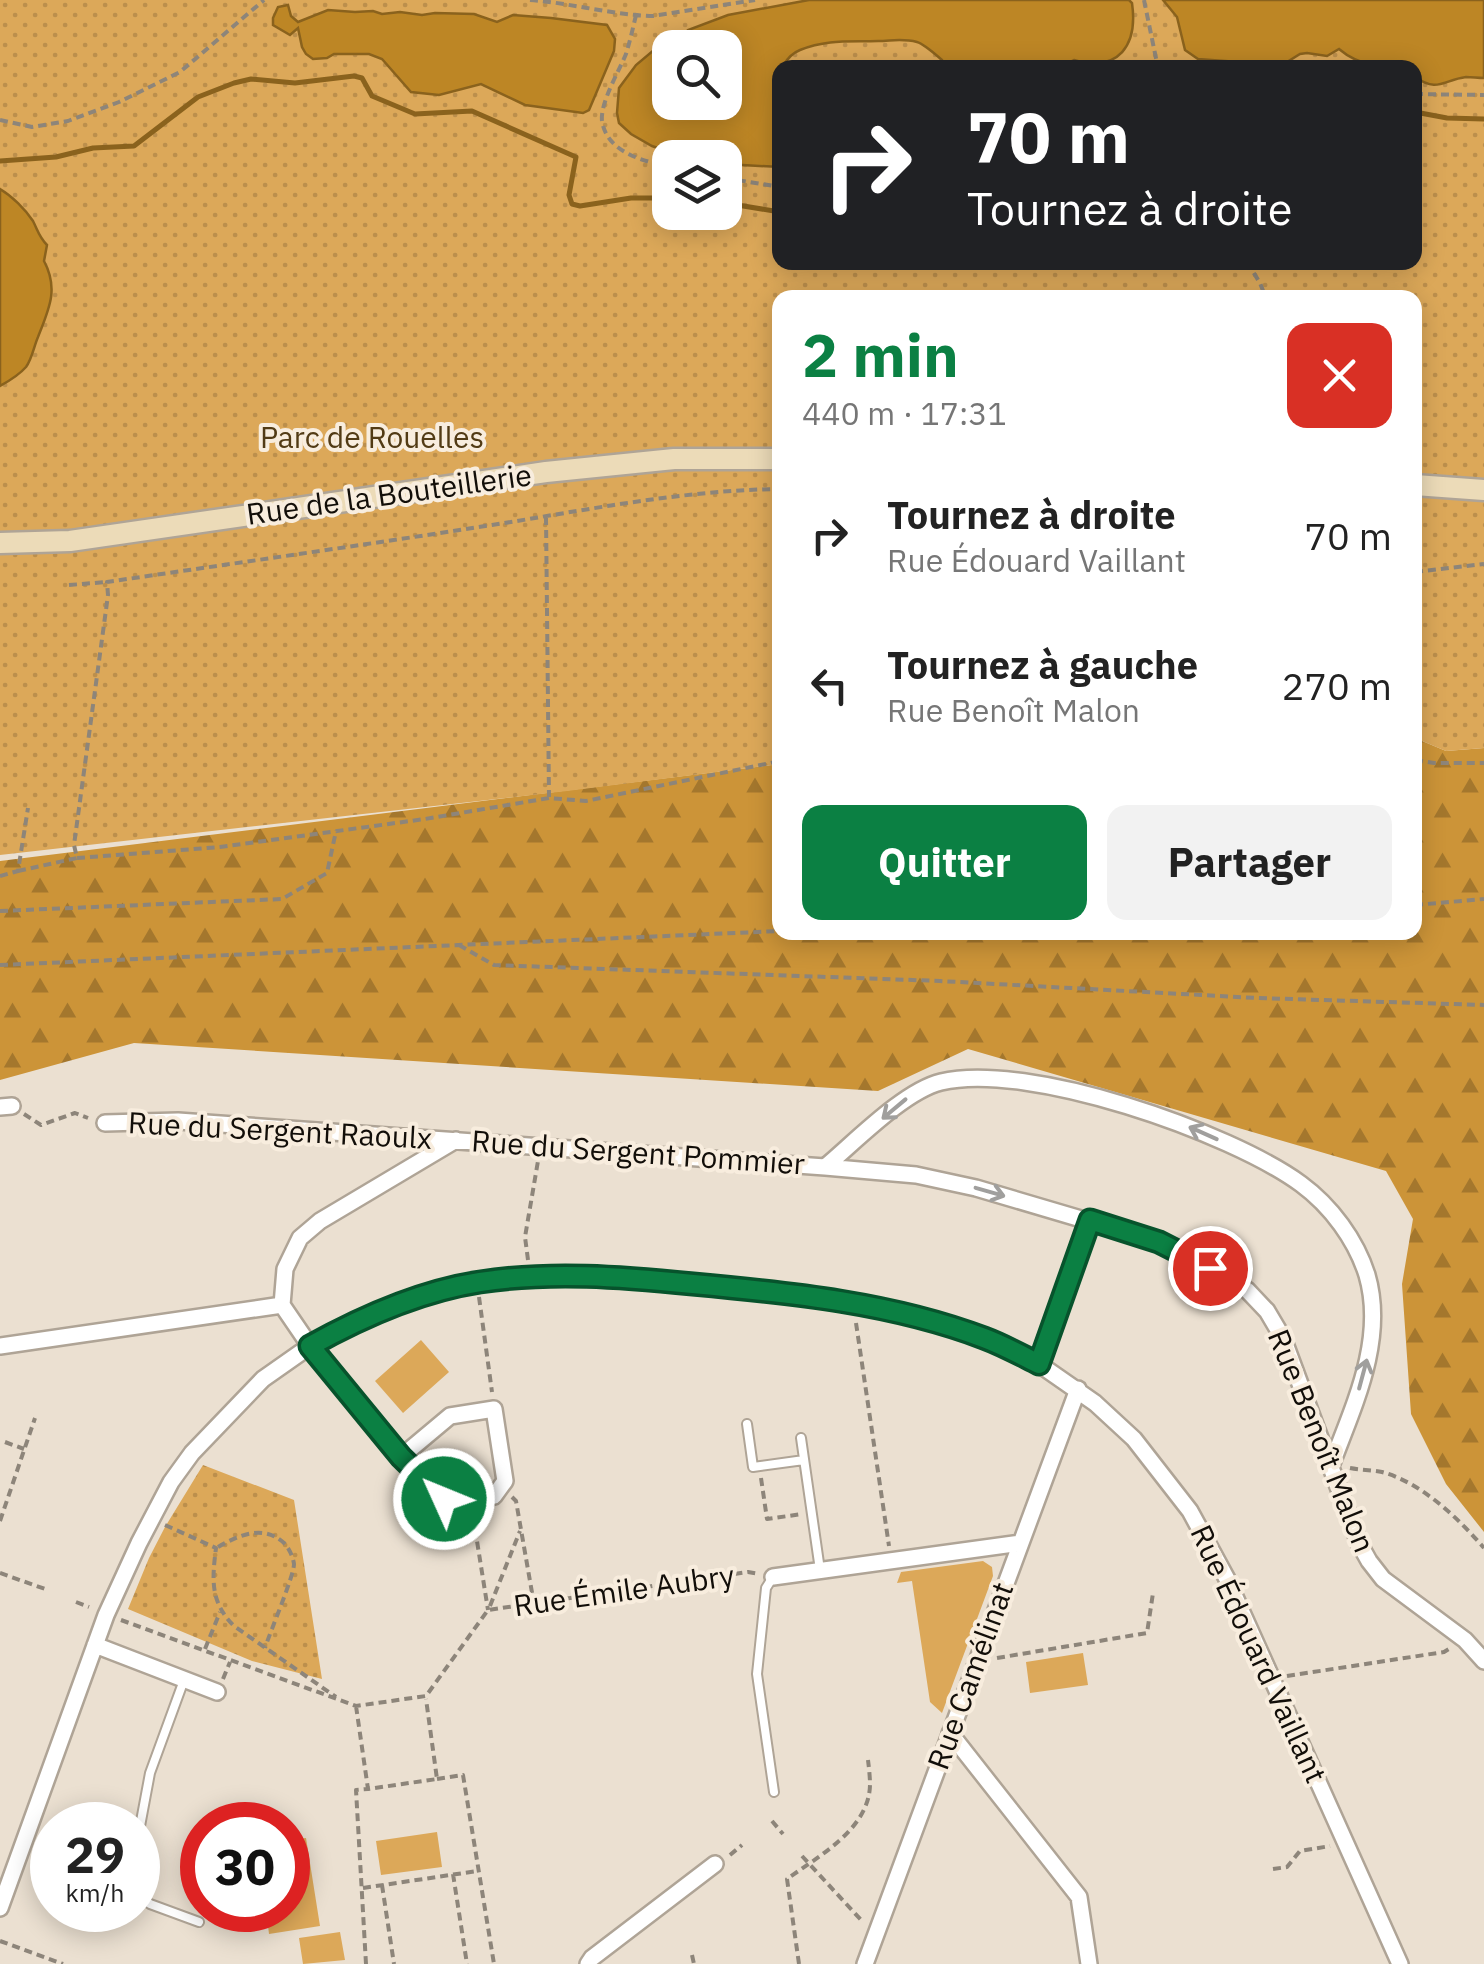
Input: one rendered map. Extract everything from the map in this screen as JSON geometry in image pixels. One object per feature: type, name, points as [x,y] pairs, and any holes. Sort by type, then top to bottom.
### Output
[{"type":"street","name":"Rue de la Bouteillerie","points":[[0,543],[70,541],[582,468],[674,459],[772,459]]},
{"type":"street","points":[[1422,486],[1484,490]]},
{"type":"street","points":[[825,1167],[909,1097],[937,1083],[969,1077],[1055,1088],[1128,1106],[1236,1147],[1300,1183],[1327,1206],[1351,1239],[1367,1276],[1372,1309],[1371,1342],[1362,1382],[1331,1466]]},
{"type":"street","name":"Rue du Sergent Raoulx","points":[[105,1123],[178,1121],[456,1140]]},
{"type":"street","name":"Rue du Sergent Pommier","points":[[282,1305],[285,1269],[300,1238],[320,1221],[456,1140],[825,1167]]},
{"type":"street","name":"Rue Benoît Malon","points":[[825,1167],[931,1178],[1090,1220],[1159,1242],[1247,1290],[1283,1338],[1368,1561],[1383,1579],[1465,1640],[1484,1661]]},
{"type":"street","points":[[1039,1364],[1090,1220]]},
{"type":"street","name":"Rue Édouard Vaillant","points":[[0,1908],[106,1614],[151,1519],[171,1482],[204,1439],[263,1379],[342,1328],[410,1300],[476,1282],[530,1276],[642,1278],[758,1290],[924,1319],[986,1338],[1078,1389],[1134,1440],[1190,1512],[1227,1579],[1400,1964]]},
{"type":"street","points":[[0,1346],[282,1305],[310,1346],[401,1457],[444,1499],[452,1502],[494,1496],[505,1482],[494,1409],[450,1416],[401,1457]]},
{"type":"street","name":"Rue Camélinat","points":[[865,1964],[1078,1389]]},
{"type":"street","name":"Rue Émile Aubry","points":[[773,1576],[1021,1543]]},
{"type":"street","points":[[95,1645],[217,1692]]},
{"type":"street","points":[[950,1733],[1079,1897],[1088,1964]]},
{"type":"street","points":[[588,1964],[722,1860]]},
{"type":"lane","points":[[747,1424],[753,1467],[804,1460]]},
{"type":"lane","points":[[801,1438],[820,1570]]},
{"type":"lane","points":[[773,1576],[766,1588],[757,1674],[774,1792]]},
{"type":"lane","points":[[144,1802],[150,1772],[184,1680]]},
{"type":"path","points":[[0,120],[32,127],[68,122],[120,102],[180,72],[264,0]]},
{"type":"path","points":[[530,0],[653,16],[755,0]]},
{"type":"path","points":[[1144,0],[1156,60]]},
{"type":"path","points":[[636,15],[602,120],[615,144],[635,159],[652,163]]},
{"type":"path","points":[[1422,94],[1484,95]]},
{"type":"path","points":[[742,181],[772,186]]},
{"type":"path","points":[[69,585],[624,503],[772,490]]},
{"type":"path","points":[[546,516],[549,798]]},
{"type":"path","points":[[1422,571],[1484,564]]},
{"type":"path","points":[[76,858],[74,845],[107,582]]},
{"type":"path","points":[[1422,761],[1484,762]]},
{"type":"path","points":[[0,876],[76,858],[220,847],[549,798],[586,801],[772,763]]},
{"type":"path","points":[[18,870],[28,808]]},
{"type":"path","points":[[0,911],[282,900],[327,873],[336,832]]},
{"type":"path","points":[[1422,903],[1484,899]]},
{"type":"path","points":[[0,965],[772,932]]},
{"type":"path","points":[[459,945],[494,965],[1484,1004]]},
{"type":"path","points":[[6,1106],[42,1126],[75,1113],[105,1123]]},
{"type":"path","points":[[530,1276],[525,1236],[540,1146]]},
{"type":"path","points":[[476,1282],[494,1409]]},
{"type":"path","points":[[853,1304],[891,1561]]},
{"type":"path","points":[[0,1521],[35,1418]]},
{"type":"path","points":[[6,1442],[25,1450]]},
{"type":"path","points":[[760,1466],[767,1519],[811,1512]]},
{"type":"path","points":[[1331,1466],[1384,1472],[1429,1495],[1484,1548]]},
{"type":"path","points":[[500,1488],[516,1501],[534,1604]]},
{"type":"path","points":[[471,1499],[488,1610]]},
{"type":"path","points":[[151,1519],[216,1548]]},
{"type":"path","points":[[488,1610],[521,1528]]},
{"type":"path","points":[[216,1548],[254,1532],[273,1534],[288,1547],[294,1566],[265,1648]]},
{"type":"path","points":[[204,1651],[220,1612],[213,1575],[216,1548]]},
{"type":"path","name":"Rue Émile Aubry","points":[[426,1696],[488,1610],[748,1572],[773,1576]]},
{"type":"path","points":[[0,1573],[48,1590]]},
{"type":"path","points":[[977,1661],[1147,1633],[1153,1593]]},
{"type":"path","points":[[220,1612],[342,1702]]},
{"type":"path","points":[[106,1614],[356,1706],[426,1696],[437,1779]]},
{"type":"path","points":[[1272,1678],[1444,1652],[1465,1640]]},
{"type":"path","points":[[356,1706],[368,1789]]},
{"type":"path","points":[[799,1964],[787,1879],[844,1836],[862,1813],[870,1788],[868,1760]]},
{"type":"path","points":[[366,1964],[356,1790],[463,1775],[494,1964]]},
{"type":"path","points":[[772,1821],[783,1834]]},
{"type":"path","points":[[1272,1868],[1287,1867],[1300,1851],[1346,1843]]},
{"type":"path","points":[[722,1860],[742,1845]]},
{"type":"path","points":[[802,1856],[875,1936]]},
{"type":"path","points":[[363,1888],[478,1871]]},
{"type":"path","points":[[453,1874],[467,1964]]},
{"type":"path","points":[[382,1885],[394,1964]]},
{"type":"path","points":[[0,1941],[63,1964]]},
{"type":"path","points":[[692,1955],[694,1964]]},
{"type":"green space","name":"Parc de Rouelles","points":[[0,0],[1484,0],[1484,748],[1446,751],[1422,741],[1422,290],[772,290],[772,765],[0,855]]},
{"type":"green space","points":[[1422,741],[1446,751],[1484,748],[1484,1532],[1446,1484],[1411,1414],[1402,1284],[1413,1219],[1386,1171],[968,1049],[878,1091],[134,1043],[0,1080],[0,861],[772,765],[772,940],[1422,940]]},
{"type":"green space","points":[[421,1340],[449,1372],[403,1413],[375,1381]]},
{"type":"green space","points":[[203,1465],[294,1500],[322,1679],[252,1661],[128,1609],[165,1527]]},
{"type":"green space","points":[[983,1561],[992,1567],[993,1576],[942,1713],[930,1702],[912,1581],[897,1583],[901,1572]]},
{"type":"green space","points":[[1083,1653],[1088,1685],[1030,1693],[1026,1662]]},
{"type":"green space","points":[[437,1832],[442,1867],[381,1875],[376,1841]]},
{"type":"green space","points":[[310,1863],[320,1926],[310,1928]]},
{"type":"green space","points":[[340,1932],[345,1960],[303,1964],[299,1938]]},
{"type":"shaded area","points":[[809,0],[1132,3],[1128,43],[1110,60],[942,60],[917,42],[901,40],[829,43],[800,50],[788,60],[772,60],[772,167],[742,165],[742,140],[652,140],[652,146],[631,134],[619,123],[617,113],[619,88],[652,52],[652,120],[742,120],[742,30],[688,30],[728,15]]},
{"type":"shaded area","points":[[1163,0],[1484,0],[1484,78],[1429,84],[1422,80],[1422,60],[1358,60],[1339,49],[1327,56],[1307,53],[1290,60],[1198,59],[1185,50],[1177,17]]},
{"type":"shaded area","points":[[288,5],[298,22],[328,10],[474,14],[497,22],[513,15],[607,25],[615,39],[614,51],[589,110],[583,113],[525,105],[481,84],[439,95],[411,92],[382,59],[369,54],[334,54],[313,59],[302,47],[298,28],[290,35],[273,25],[278,7]]},
{"type":"shaded area","points":[[0,189],[26,212],[47,245],[44,261],[52,290],[28,364],[0,386]]},
{"type":"waterway","points":[[0,161],[134,146],[198,97],[234,83],[251,79],[295,83],[354,76],[362,78],[372,96],[415,114],[472,111],[576,157],[569,195],[572,204],[652,198]]},
{"type":"waterway","points":[[1422,113],[1484,119]]},
{"type":"waterway","points":[[742,206],[772,211]]},
{"type":"route","points":[[444,1499],[401,1457],[310,1346],[410,1300],[476,1282],[552,1275],[642,1278],[853,1304],[924,1319],[986,1338],[1039,1364],[1090,1220],[1159,1242],[1210,1268]]}]
